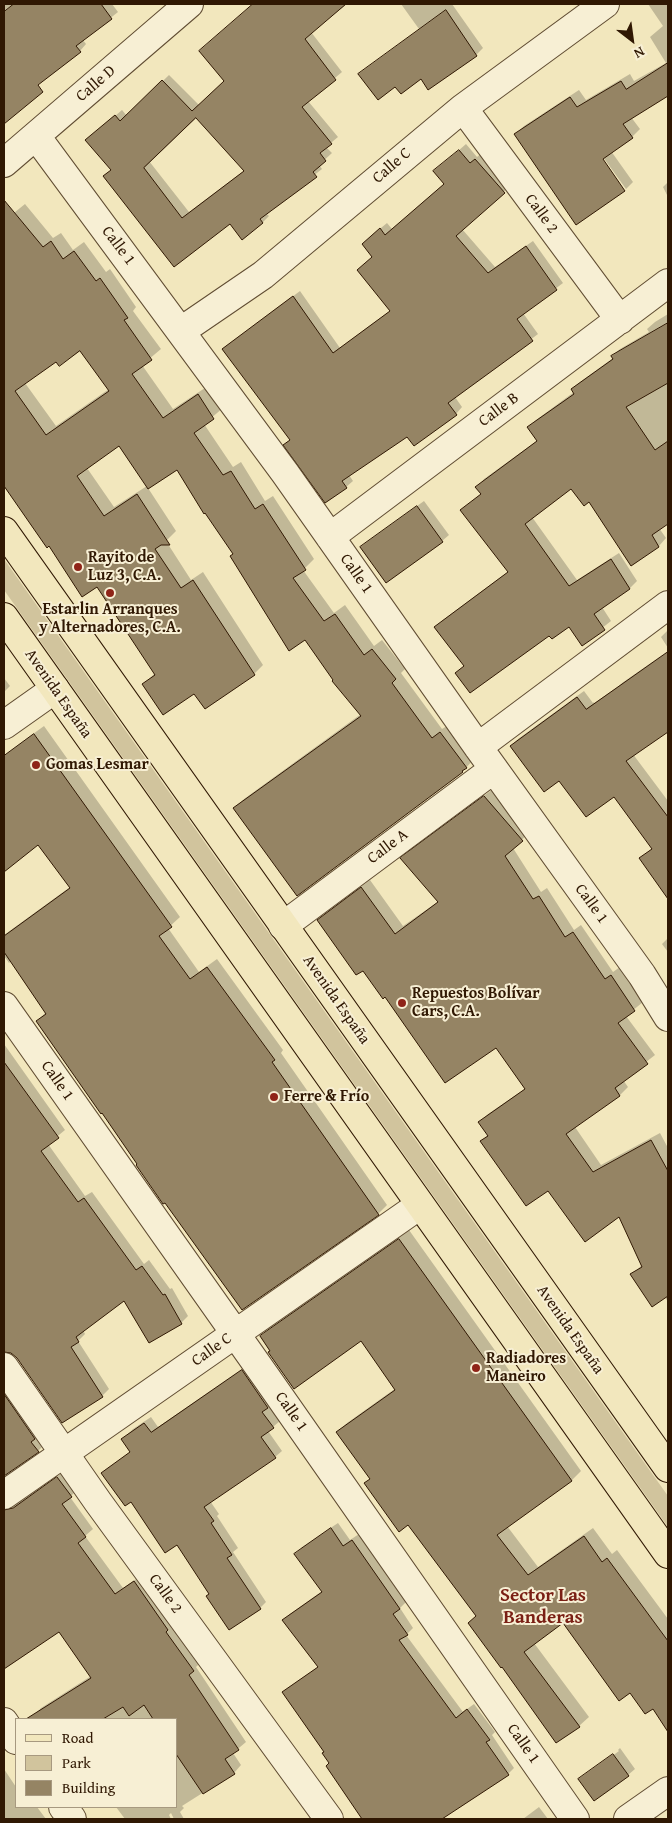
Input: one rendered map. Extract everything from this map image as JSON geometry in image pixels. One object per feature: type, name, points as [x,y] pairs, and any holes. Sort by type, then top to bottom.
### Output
[{"type":"main road","name":"Avenida España","points":[[4,531],[668,1468]]},
{"type":"main road","name":"Avenida España","points":[[4,617],[668,1554]]},
{"type":"street","name":"Calle D","points":[[4,163],[189,4]]},
{"type":"street","name":"Calle C","points":[[181,331],[263,275],[463,108],[605,4]]},
{"type":"street","name":"Calle 2","points":[[463,108],[620,320]]},
{"type":"street","name":"Calle 1","points":[[36,136],[181,331],[330,538],[642,975],[668,1017]]},
{"type":"street","name":"Calle B","points":[[330,538],[668,283]]},
{"type":"street","name":"Calle A","points":[[283,926],[668,604]]},
{"type":"street","points":[[4,725],[55,690]]},
{"type":"street","name":"Calle 1","points":[[4,1006],[575,1819]]},
{"type":"street","name":"Calle C","points":[[4,1495],[420,1205]]},
{"type":"street","name":"Calle 2","points":[[4,1367],[328,1819]]},
{"type":"street","points":[[4,1722],[15,1738]]},
{"type":"street","points":[[628,1819],[668,1791]]},
{"type":"street","points":[[64,1808],[72,1819]]},
{"type":"green space","points":[[4,559],[668,1496],[668,1527],[4,590]]},
{"type":"building","points":[[14,4],[101,4],[112,19],[76,46],[81,52],[38,85],[43,92],[4,124],[4,12]]},
{"type":"building","points":[[253,4],[346,4],[305,39],[336,80],[302,107],[332,144],[320,153],[326,161],[313,172],[317,177],[260,219],[263,223],[242,240],[230,224],[174,267],[103,176],[111,170],[85,140],[115,115],[120,121],[162,80],[192,111],[224,81],[199,51]],"holes":[[[196,118],[244,171],[182,218],[144,168]]]},
{"type":"building","points":[[446,10],[477,56],[428,90],[421,79],[401,94],[395,87],[378,100],[358,74]]},
{"type":"building","points":[[668,63],[668,96],[623,124],[633,138],[603,159],[625,191],[576,225],[514,134],[570,97],[577,107],[621,81],[626,89]]},
{"type":"building","points":[[459,150],[470,163],[475,159],[505,193],[456,236],[488,273],[526,246],[557,290],[517,319],[533,341],[448,403],[457,415],[414,446],[407,437],[342,481],[347,488],[325,503],[283,445],[290,440],[222,349],[293,296],[333,353],[390,311],[357,270],[372,257],[362,244],[380,228],[385,235],[444,184],[433,171]]},
{"type":"building","points":[[4,200],[43,247],[51,241],[63,259],[74,251],[96,281],[100,278],[128,318],[124,320],[152,360],[132,374],[163,418],[198,394],[214,419],[194,433],[223,475],[231,471],[255,509],[263,504],[306,570],[293,578],[324,621],[335,614],[364,655],[372,649],[396,679],[392,683],[432,738],[440,732],[467,768],[297,896],[233,808],[361,716],[332,681],[305,640],[289,651],[230,556],[233,554],[204,514],[177,470],[148,489],[119,446],[77,476],[104,516],[137,494],[170,545],[161,545],[155,549],[181,588],[193,580],[255,675],[205,709],[194,694],[163,715],[142,684],[155,675],[97,587],[82,597],[49,546],[47,548],[4,486]],"holes":[[[80,351],[109,391],[46,435],[15,391],[56,362],[59,366]]]},
{"type":"building","points":[[668,323],[668,383],[626,407],[655,450],[668,441],[668,524],[652,535],[659,547],[631,566],[589,502],[584,506],[571,489],[525,524],[569,586],[611,559],[630,589],[594,614],[605,630],[582,646],[569,627],[552,639],[549,636],[470,693],[455,673],[464,666],[434,627],[508,572],[460,510],[481,494],[475,487],[537,441],[527,427],[574,394],[571,389],[613,359],[611,356]]},
{"type":"building","points":[[417,506],[443,542],[386,583],[360,547]]},
{"type":"building","points":[[668,652],[668,732],[626,761],[668,817],[668,899],[639,858],[652,849],[614,797],[586,817],[559,781],[544,792],[510,746],[577,697],[586,709]]},
{"type":"building","points":[[34,734],[172,927],[159,936],[190,979],[207,967],[275,1060],[272,1062],[379,1215],[242,1310],[165,1203],[163,1204],[102,1113],[36,1021],[46,1014],[4,952],[4,936],[70,888],[38,845],[4,872],[4,756]]},
{"type":"building","points":[[484,796],[523,841],[505,856],[533,899],[539,896],[565,937],[573,932],[605,979],[611,975],[635,1011],[618,1023],[648,1064],[615,1088],[620,1096],[566,1134],[593,1172],[651,1140],[668,1171],[668,1296],[652,1307],[630,1274],[642,1267],[619,1217],[585,1242],[548,1191],[526,1206],[480,1141],[488,1136],[478,1122],[525,1089],[496,1048],[445,1083],[385,997],[383,999],[363,971],[356,975],[317,920],[361,887],[395,934],[438,902],[400,858]]},
{"type":"building","points":[[4,1062],[59,1138],[41,1151],[78,1202],[84,1198],[136,1270],[142,1266],[163,1295],[165,1294],[182,1324],[149,1343],[124,1301],[76,1337],[79,1342],[71,1347],[103,1397],[62,1423],[17,1358],[11,1353],[4,1352]]},
{"type":"building","points":[[399,1239],[572,1481],[497,1535],[528,1575],[584,1536],[602,1562],[607,1558],[668,1641],[668,1732],[653,1709],[645,1714],[630,1693],[619,1701],[563,1623],[524,1652],[580,1727],[556,1743],[468,1623],[476,1616],[408,1525],[399,1532],[364,1483],[370,1479],[336,1432],[395,1390],[361,1341],[294,1389],[268,1352],[270,1351],[260,1336]]},
{"type":"building","points":[[242,1370],[268,1408],[262,1412],[274,1428],[261,1437],[276,1458],[204,1507],[214,1521],[211,1523],[232,1555],[227,1558],[261,1609],[229,1630],[206,1596],[209,1594],[177,1545],[165,1553],[131,1502],[125,1506],[101,1473],[130,1452],[121,1439],[144,1423],[151,1432]]},
{"type":"building","points":[[4,1394],[35,1439],[31,1442],[39,1452],[4,1476]]},
{"type":"building","points":[[57,1477],[72,1497],[62,1504],[86,1537],[78,1543],[115,1594],[134,1581],[168,1630],[166,1632],[194,1671],[189,1675],[239,1750],[225,1759],[235,1774],[203,1794],[178,1757],[178,1718],[152,1718],[144,1705],[129,1716],[123,1707],[105,1718],[28,1718],[91,1678],[59,1632],[4,1669],[4,1510],[13,1508]]},
{"type":"building","points":[[331,1528],[343,1546],[352,1540],[400,1609],[393,1614],[408,1635],[399,1640],[456,1718],[467,1709],[490,1740],[486,1742],[509,1775],[442,1819],[362,1819],[326,1766],[329,1763],[322,1753],[324,1752],[282,1692],[318,1667],[282,1620],[322,1592],[294,1554]]},
{"type":"building","points":[[613,1754],[629,1776],[594,1801],[578,1779]]},
{"type":"place","name":"Rayito de Luz 3, C.A.","points":[[78,567]]},
{"type":"place","name":"Estarlin Arranques y Alternadores, C.A.","points":[[110,593]]},
{"type":"place","name":"Gomas Lesmar","points":[[36,765]]},
{"type":"place","name":"Repuestos Bolívar Cars, C.A.","points":[[402,1003]]},
{"type":"place","name":"Ferre & Frío","points":[[274,1097]]},
{"type":"place","name":"Radiadores Maneiro","points":[[476,1368]]},
{"type":"district","name":"Sector Las Banderas","points":[[543,1607]]}]
